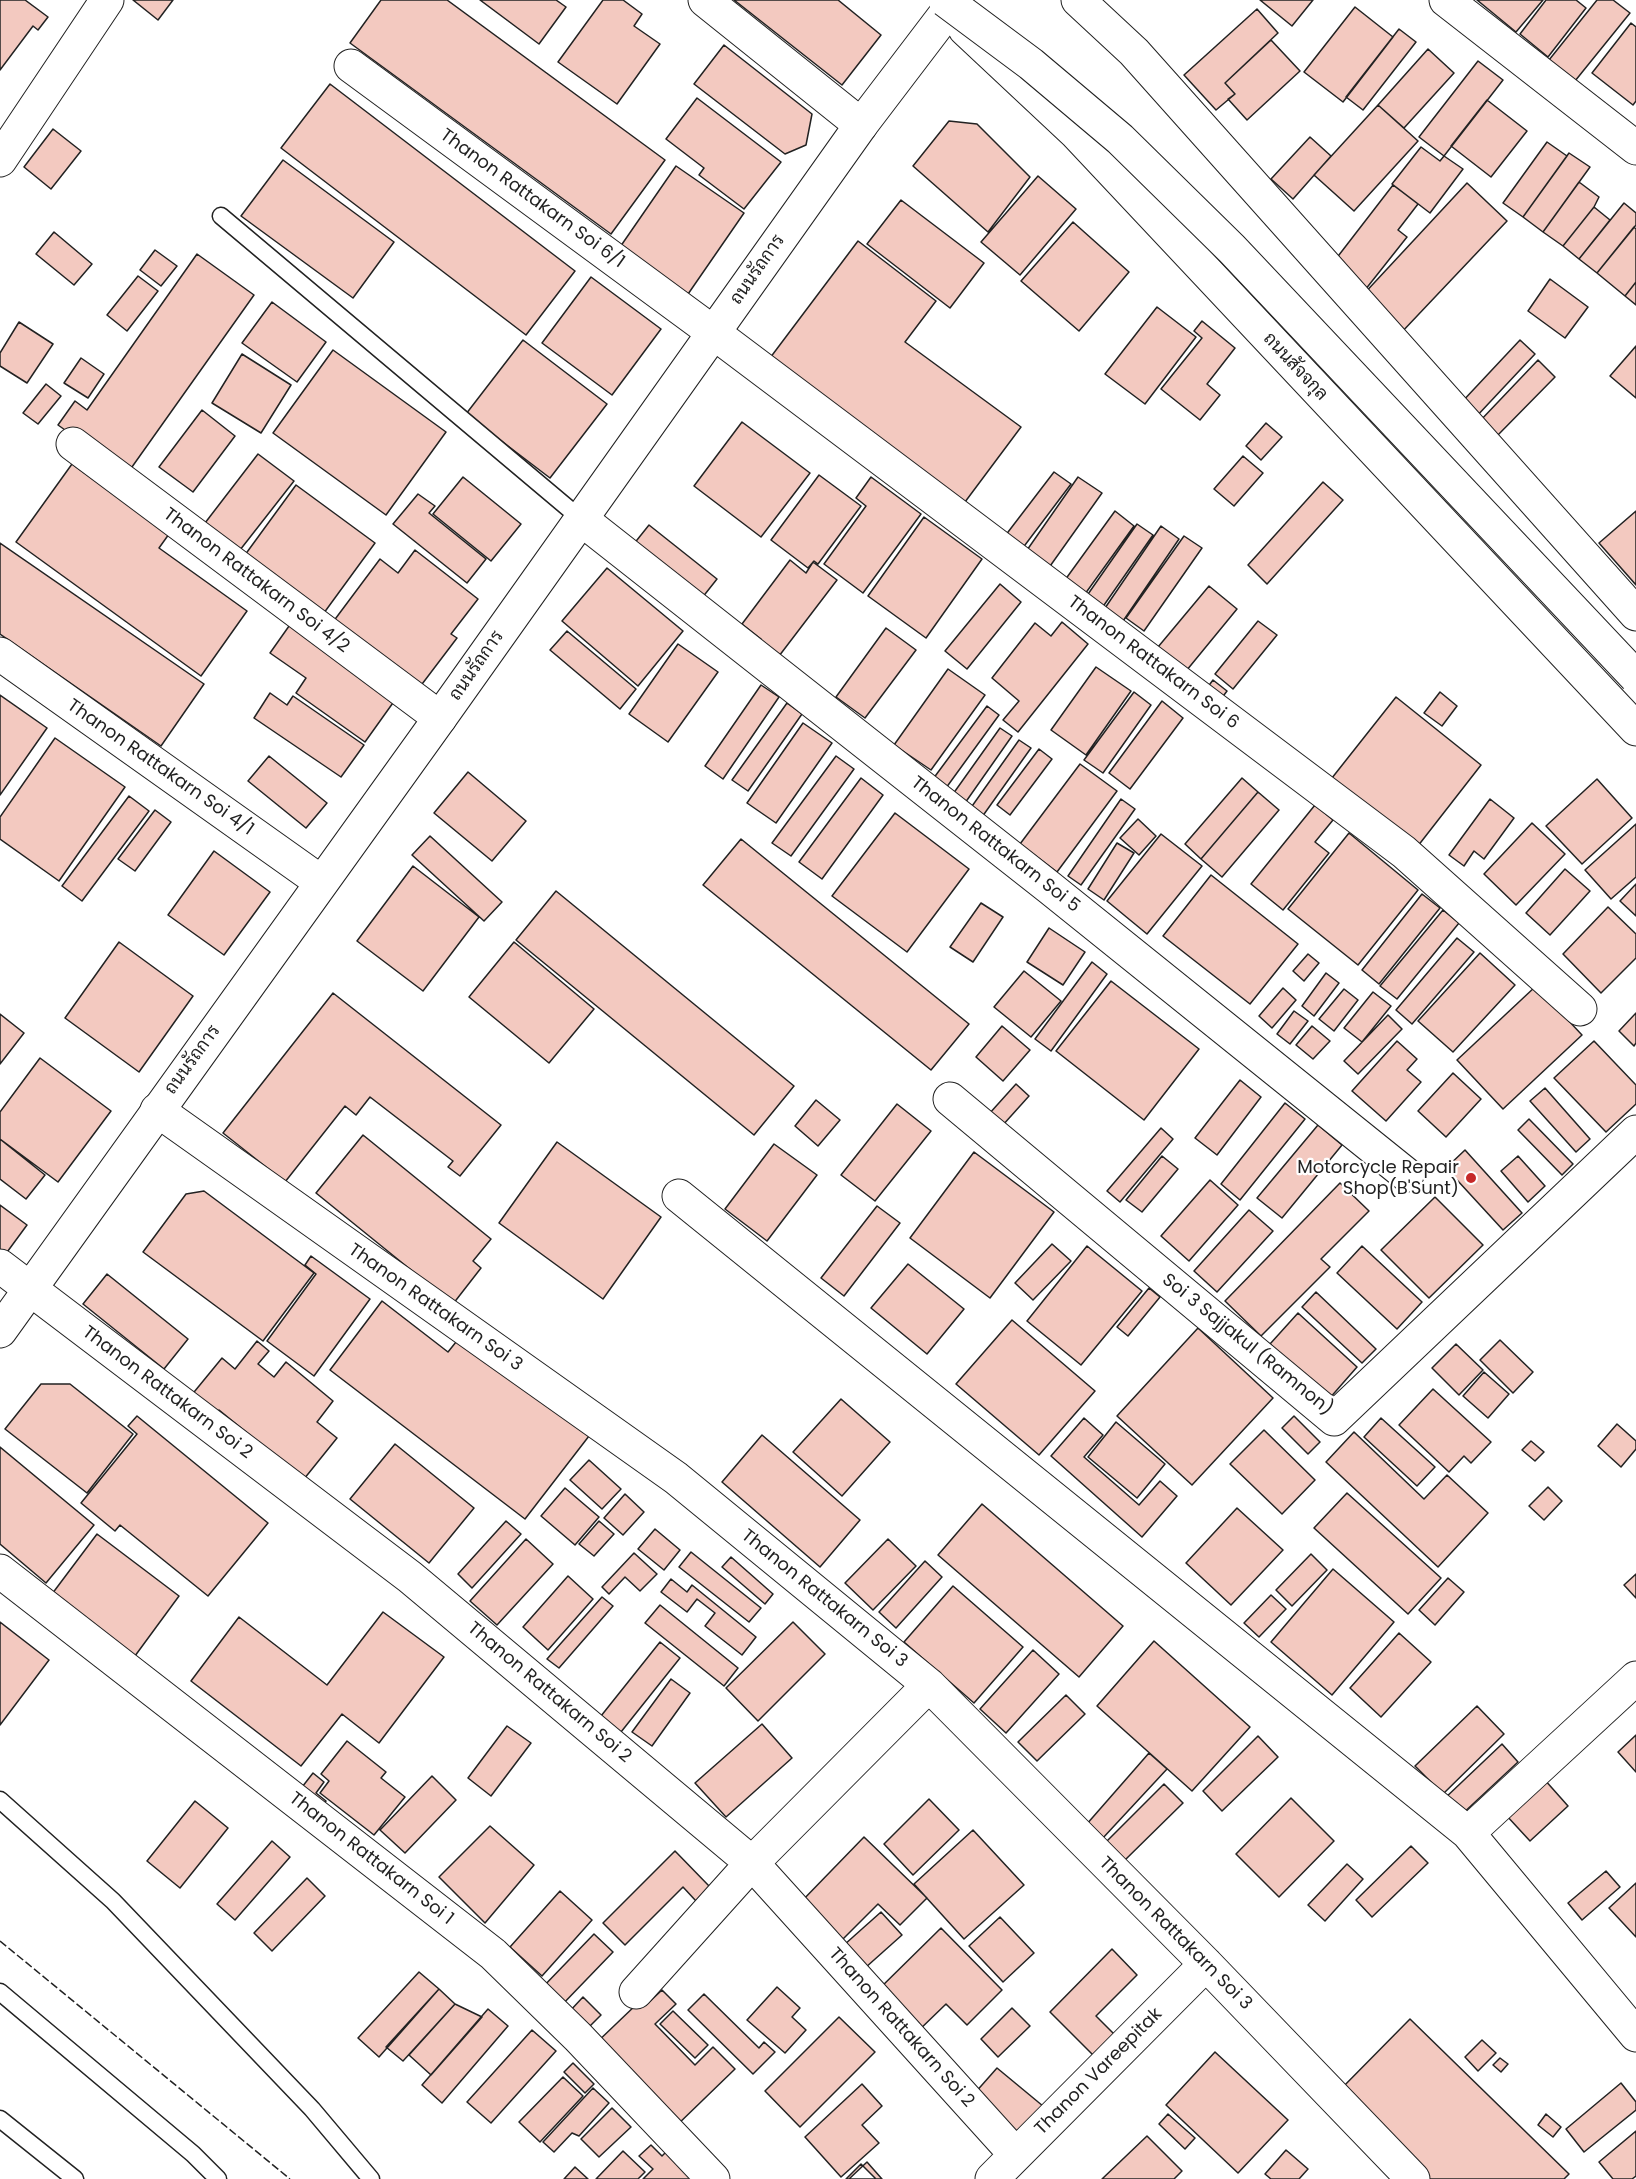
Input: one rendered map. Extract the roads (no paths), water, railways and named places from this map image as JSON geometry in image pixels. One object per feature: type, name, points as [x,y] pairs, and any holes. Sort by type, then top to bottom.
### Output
[{"type":"street","points":[[0,160],[107,0]]},
{"type":"street","points":[[705,0],[861,125]]},
{"type":"street","points":[[1078,0],[1134,52],[1636,614]]},
{"type":"street","points":[[1446,0],[1636,148]]},
{"type":"street","name":"ถนนรัถการ","points":[[0,1331],[948,4]]},
{"type":"street","name":"ถนนสัจจกุล","points":[[948,4],[1031,64],[1120,139],[1232,249],[1636,677]]},
{"type":"street","name":"ถนนสัจจกุล","points":[[948,4],[1076,133],[1636,729]]},
{"type":"street","name":"Thanon Rattakarn Soi 6/1","points":[[351,66],[714,333]]},
{"type":"street","name":"Thanon Rattakarn Soi 6","points":[[714,333],[1404,852],[1580,1009]]},
{"type":"street","name":"Thanon Rattakarn Soi 4/2","points":[[73,444],[440,718]]},
{"type":"street","name":"Thanon Rattakarn Soi 5","points":[[581,519],[1050,888],[1407,1175]]},
{"type":"street","name":"Thanon Rattakarn Soi 4/1","points":[[0,654],[321,882]]},
{"type":"street","name":"Soi 3 Sajjakul (Ramnon)","points":[[950,1099],[1334,1419],[1636,1132]]},
{"type":"street","name":"Thanon Rattakarn Soi 3","points":[[157,1110],[676,1478],[929,1685],[1206,1964],[1413,2179]]},
{"type":"street","points":[[680,1196],[1468,1833],[1636,2035]]},
{"type":"street","name":"Thanon Rattakarn Soi 2","points":[[0,1266],[410,1577],[752,1863],[1016,2155]]},
{"type":"street","name":"Thanon Rattakarn Soi 1","points":[[0,1571],[493,1954],[578,2037],[713,2179]]},
{"type":"street","points":[[1468,1833],[1636,1678]]},
{"type":"street","points":[[636,1992],[752,1863],[929,1685]]},
{"type":"street","name":"Thanon Vareepitak","points":[[992,2179],[1206,1964]]},
{"type":"lane","points":[[221,216],[581,519]]},
{"type":"lane","points":[[0,1800],[113,1901],[312,2109],[371,2179]]},
{"type":"lane","points":[[0,1992],[193,2154],[218,2179]]},
{"type":"lane","points":[[0,2119],[75,2179]]},
{"type":"place","name":"Motorcycle Repair Shop(B'Sunt)","points":[[1471,1178]]}]
